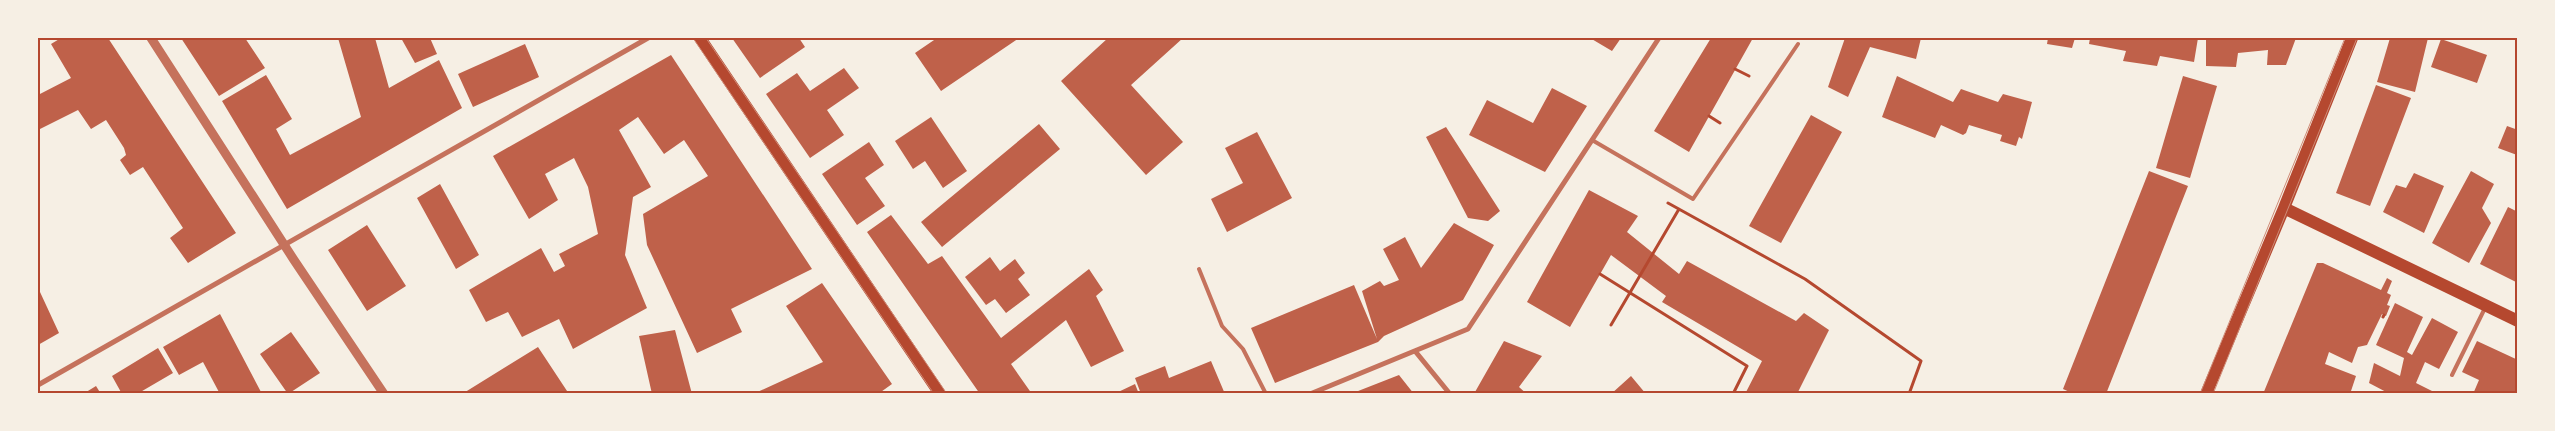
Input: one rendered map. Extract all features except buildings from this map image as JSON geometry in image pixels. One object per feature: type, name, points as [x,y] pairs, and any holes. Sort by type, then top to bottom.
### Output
[{"type":"main road","points":[[700,38],[940,394]]},
{"type":"main road","points":[[2206,394],[2284,208],[2352,38]]},
{"type":"main road","points":[[2284,208],[2518,321]]},
{"type":"street","points":[[151,38],[384,394]]},
{"type":"street","points":[[38,385],[284,243],[648,38]]},
{"type":"street","points":[[1310,394],[1468,329],[1659,38]]},
{"type":"street","points":[[1415,350],[1450,394]]},
{"type":"lane","points":[[1592,140],[1693,199],[1798,44]]},
{"type":"lane","points":[[1199,269],[1222,326],[1243,349],[1266,394]]},
{"type":"lane","points":[[2452,375],[2486,306]]},
{"type":"path","points":[[1736,69],[1749,76]]},
{"type":"path","points":[[1709,116],[1720,122]]},
{"type":"path","points":[[1668,202],[1804,279],[1921,361],[1909,394]]},
{"type":"path","points":[[1611,325],[1679,209]]},
{"type":"path","points":[[1600,274],[1747,366],[1733,394]]},
{"type":"tram line","points":[[693,38],[934,394]]},
{"type":"tram line","points":[[706,38],[947,394]]},
{"type":"tram line","points":[[2200,394],[2345,38]]},
{"type":"tram line","points":[[2213,394],[2357,38]]}]
